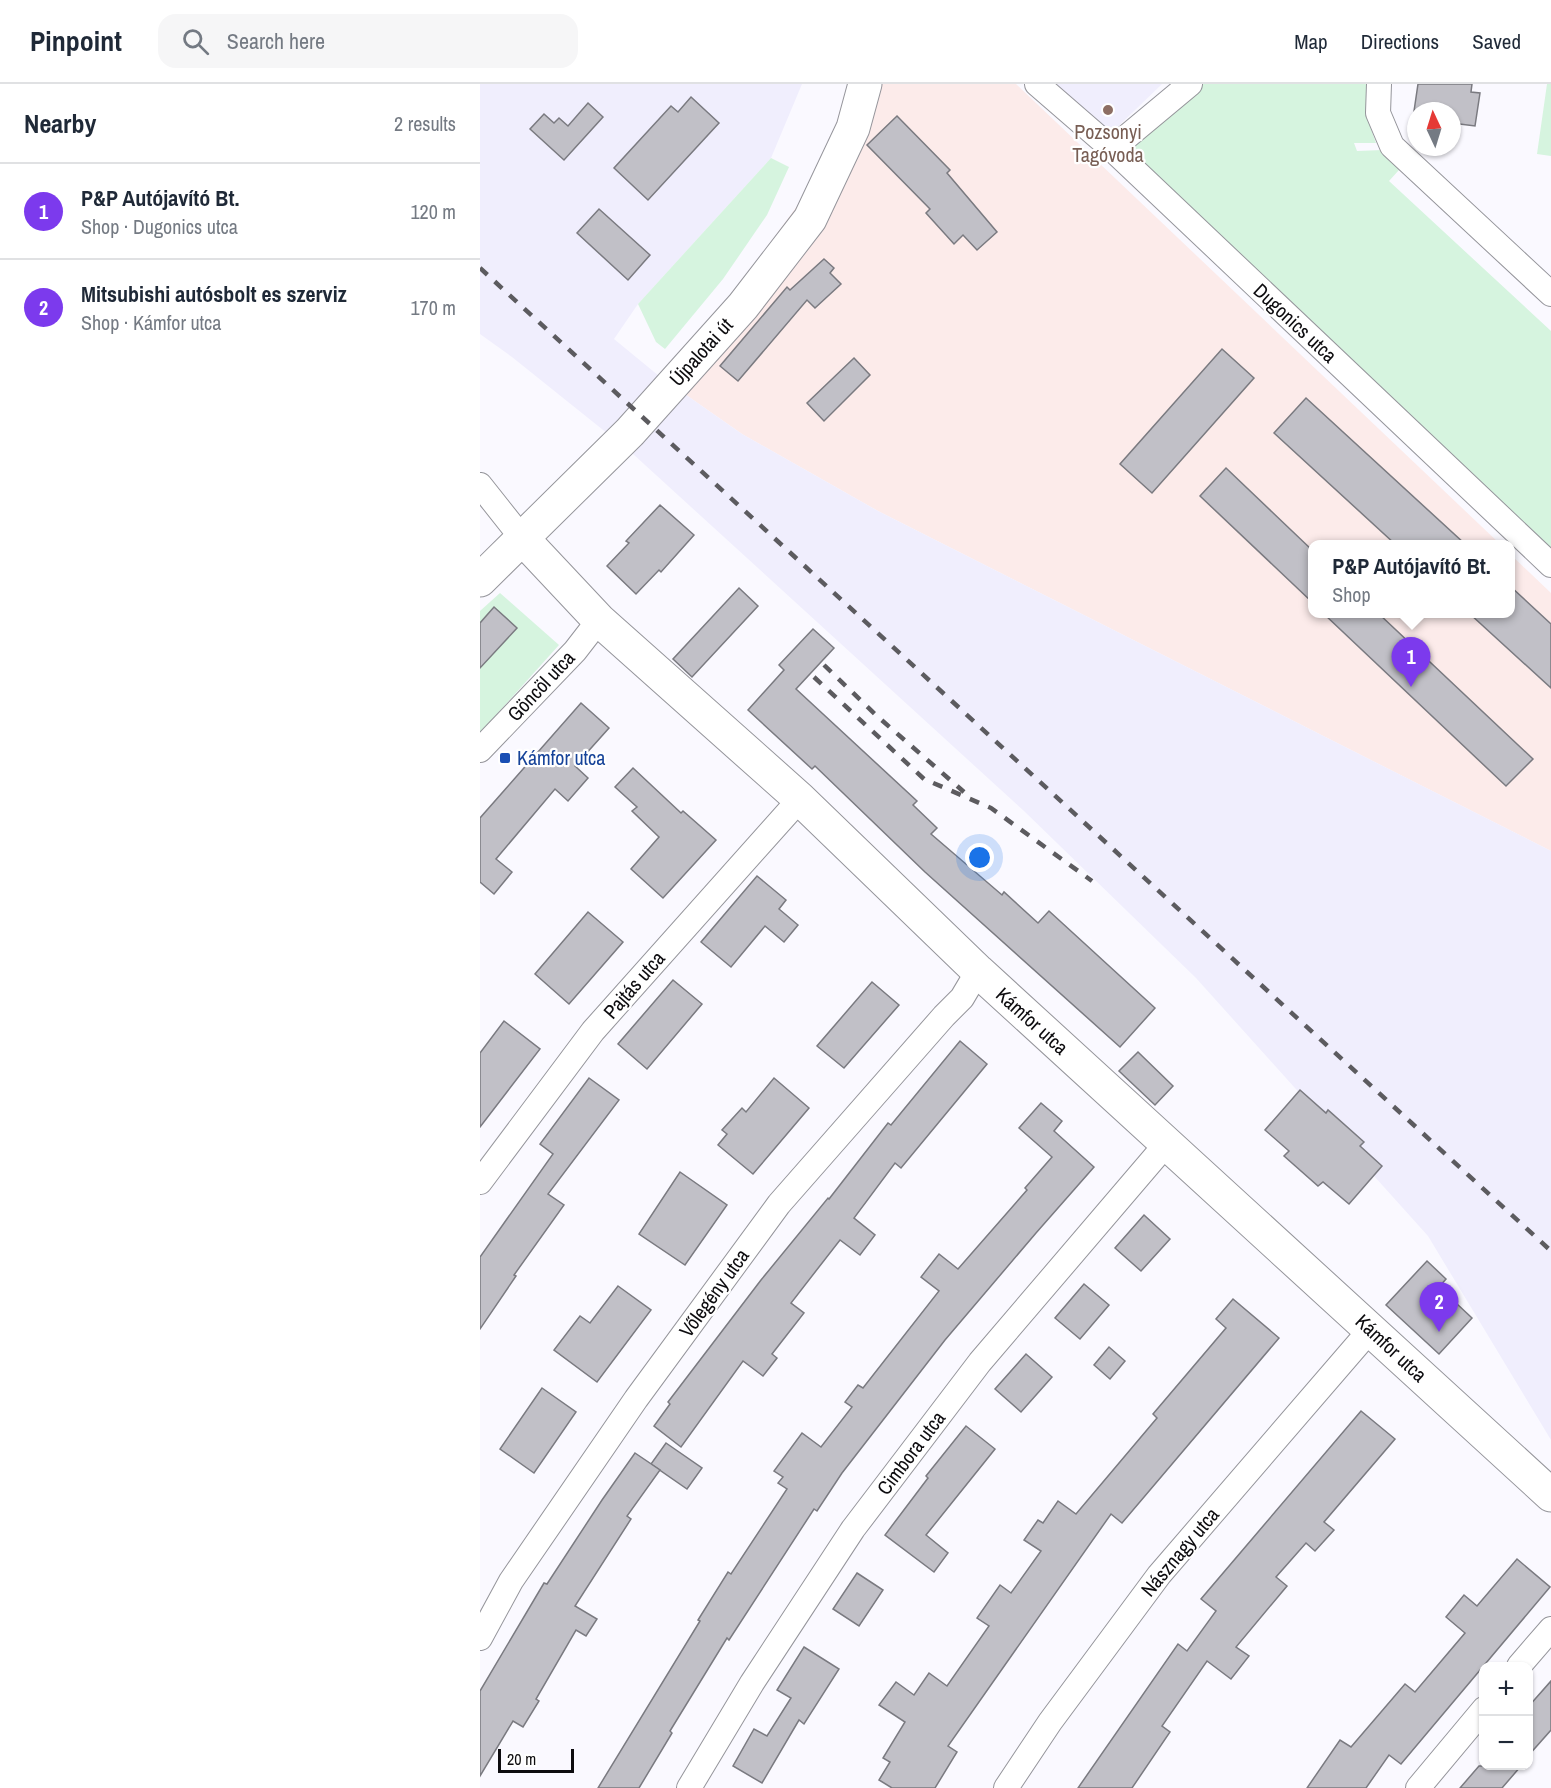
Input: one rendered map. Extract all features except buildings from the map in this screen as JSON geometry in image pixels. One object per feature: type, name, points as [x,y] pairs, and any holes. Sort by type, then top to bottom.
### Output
[{"type":"street","name":"Újpalotai út","points":[[480,580],[637,425],[743,306],[810,219],[853,128],[865,84]]},
{"type":"street","name":"Dugonics utca","points":[[1037,84],[1112,149],[1551,565]]},
{"type":"street","points":[[1112,149],[1191,84]]},
{"type":"street","points":[[1379,84],[1378,113],[1392,146],[1551,294]]},
{"type":"street","points":[[480,485],[522,538]]},
{"type":"street","name":"Kámfor utca","points":[[522,538],[599,620],[800,799],[978,971],[1551,1495]]},
{"type":"street","name":"Göncöl utca","points":[[480,750],[575,651],[599,620]]},
{"type":"street","name":"Pajtás utca","points":[[480,1182],[593,1031],[800,799]]},
{"type":"street","name":"Vőlegény utca","points":[[480,1638],[511,1581],[622,1418],[779,1204],[962,998],[978,971]]},
{"type":"street","name":"Cimbora utca","points":[[689,1788],[752,1683],[853,1529],[980,1362],[1167,1143]]},
{"type":"street","name":"Násznagy utca","points":[[1006,1788],[1050,1722],[1159,1575],[1371,1329]]},
{"type":"street","points":[[1522,1662],[1551,1629]]},
{"type":"street","points":[[1418,1788],[1479,1715]]},
{"type":"shaded area","points":[[480,84],[802,84],[771,158],[638,304],[614,339],[659,376],[742,434],[878,511],[1551,851],[1551,1440],[1428,1236],[1196,978],[1024,811],[633,454],[480,334]]},
{"type":"shaded area","points":[[848,84],[1016,84],[1496,540],[1308,540],[1308,618],[1515,618],[1515,559],[1551,593],[1551,851],[878,511],[742,434],[659,376],[736,289],[803,198],[833,134]]},
{"type":"shaded area","name":"Pozsonyi Tagóvoda","points":[[1053,84],[1162,84],[1108,136]]},
{"type":"green space","points":[[1196,84],[1368,84],[1366,115],[1376,143],[1354,143],[1357,151],[1383,150],[1399,170],[1389,181],[1551,331],[1551,565],[1116,153]]},
{"type":"green space","points":[[1547,84],[1551,84],[1551,156],[1537,154]]},
{"type":"green space","points":[[771,158],[789,167],[767,215],[723,279],[665,349],[656,342],[638,304]]},
{"type":"green space","points":[[500,593],[559,645],[480,733],[480,611]]},
{"type":"railway","points":[[480,268],[1551,1251]]},
{"type":"railway","points":[[824,665],[877,716],[964,792]]},
{"type":"railway","points":[[814,677],[924,779],[991,808],[1092,881]]},
{"type":"place","name":"Pozsonyi Tagóvoda","points":[[1108,110]]},
{"type":"place","name":"P&P Autójavító Bt.","points":[[1411,687]]},
{"type":"place","name":"Kámfor utca","points":[[505,758]]},
{"type":"place","name":"Mitsubishi autósbolt es szerviz","points":[[1439,1332]]}]
